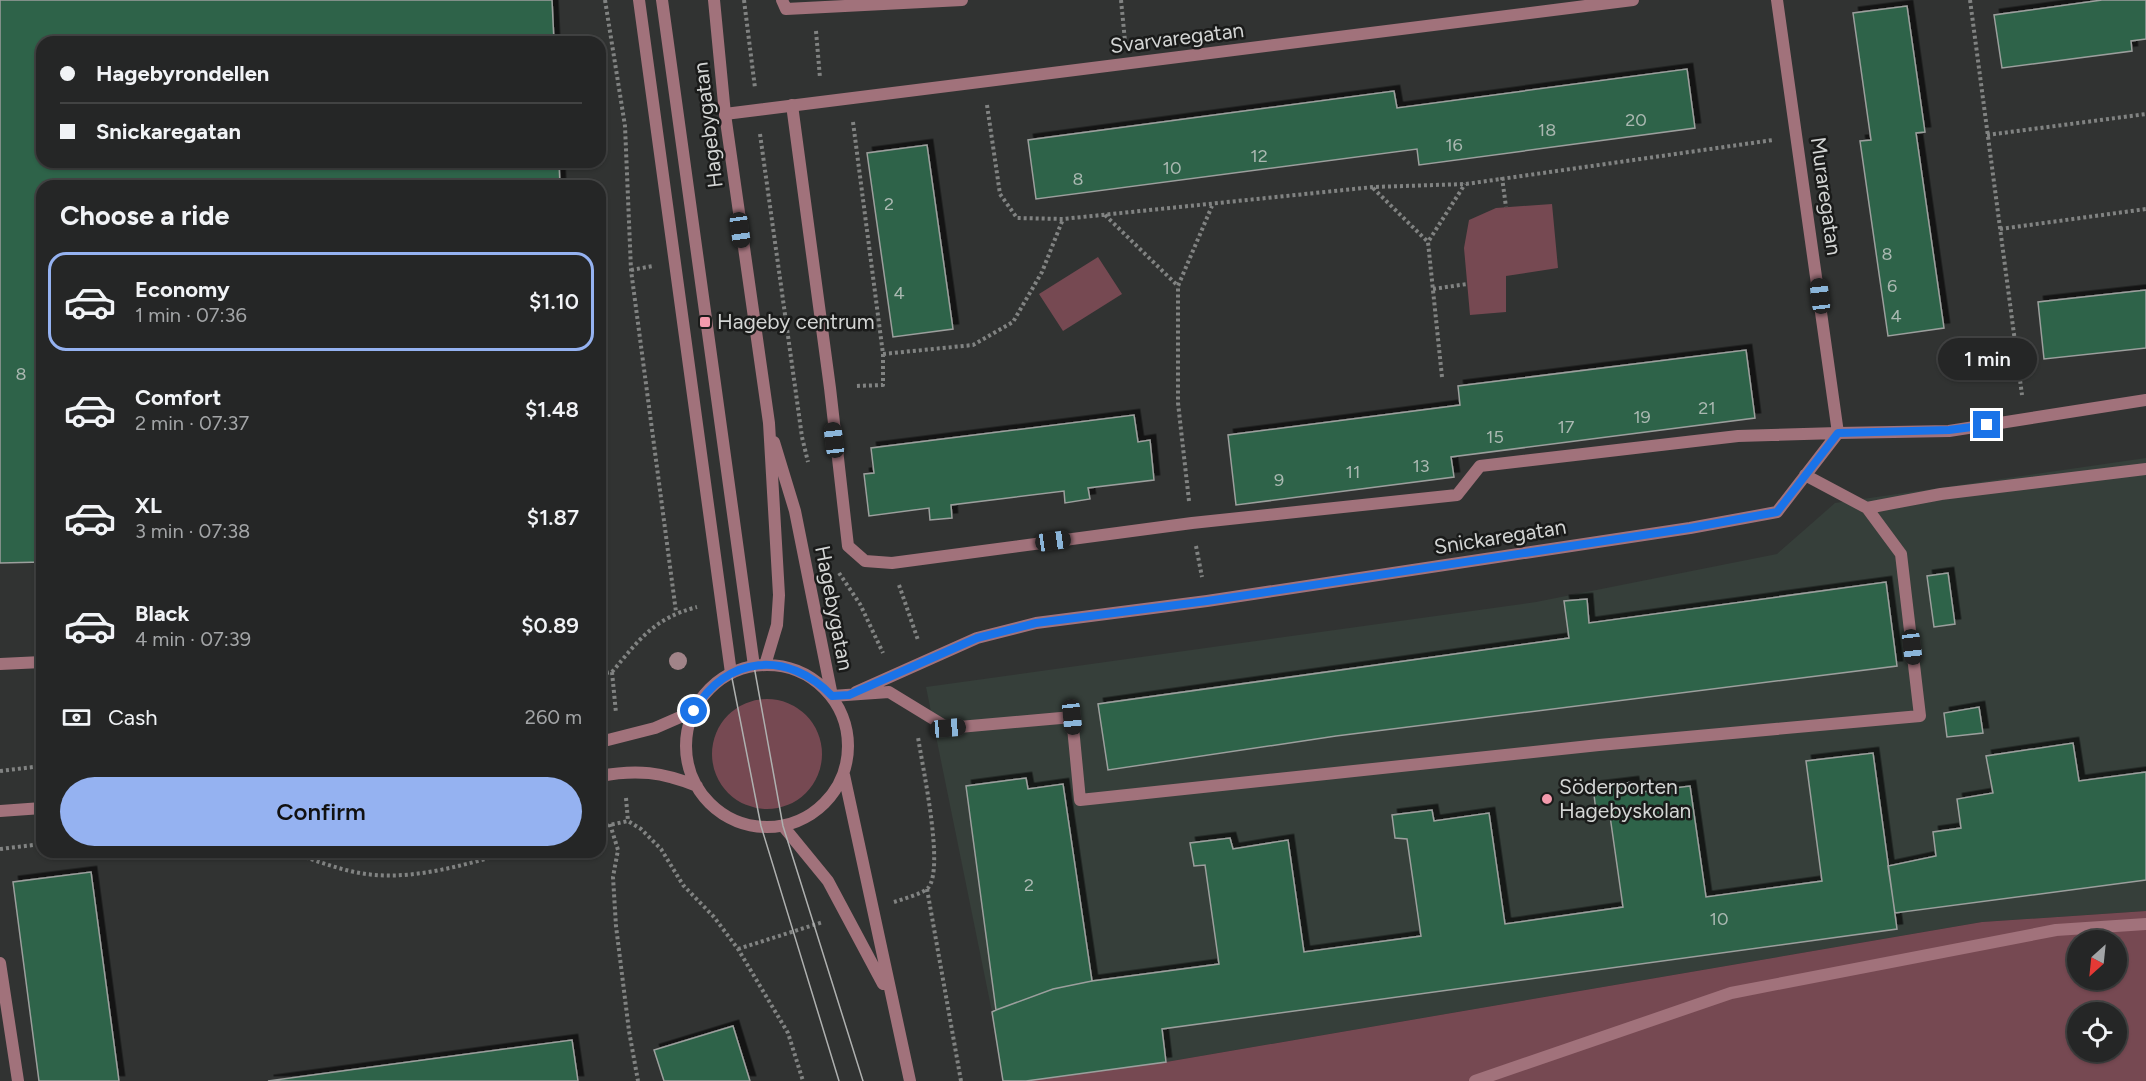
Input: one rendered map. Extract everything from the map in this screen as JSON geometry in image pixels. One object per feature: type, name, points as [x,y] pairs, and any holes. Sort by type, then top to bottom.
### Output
[{"type":"street","points":[[639,0],[731,673]]},
{"type":"street","points":[[662,0],[760,665]]},
{"type":"street","name":"Hagebygatan","points":[[714,0],[725,114],[769,423],[779,595],[777,625],[760,665]]},
{"type":"street","points":[[782,0],[786,9],[962,0]]},
{"type":"street","name":"Svarvaregatan","points":[[725,114],[1634,0]]},
{"type":"street","name":"Muraregatan","points":[[1777,0],[1838,433]]},
{"type":"street","points":[[792,105],[830,388],[848,546],[865,561],[892,563],[1192,523],[1457,495],[1480,466],[1738,436],[1949,430],[2146,400]]},
{"type":"street","name":"Hagebygatan","points":[[769,423],[795,511],[834,699]]},
{"type":"street","name":"Snickaregatan","points":[[834,699],[849,695],[977,638],[1036,623],[1207,601],[1690,528],[1777,512],[1838,433]]},
{"type":"street","points":[[1867,508],[1941,494],[2146,469]]},
{"type":"street","points":[[849,695],[889,692],[948,728],[1072,717],[1080,800],[1599,745],[1920,716],[1901,554],[1867,508],[1805,476]]},
{"type":"street","points":[[0,664],[36,662]]},
{"type":"street","points":[[844,774],[829,799],[807,817],[783,826],[748,825],[735,820],[713,806],[697,786],[687,763],[686,738],[694,711],[709,689],[731,673],[760,665],[782,666],[802,672],[820,684],[834,699],[845,721],[849,739],[844,774],[910,1081]]},
{"type":"street","points":[[606,740],[655,728],[694,711]]},
{"type":"street","points":[[606,775],[623,771],[665,774],[697,786]]},
{"type":"street","points":[[0,811],[36,808]]},
{"type":"street","points":[[783,826],[828,881],[890,995]]},
{"type":"street","points":[[1475,1081],[1731,993],[2056,930],[2146,924]]},
{"type":"street","points":[[0,963],[18,1081]]},
{"type":"path","points":[[605,0],[625,126],[631,270],[676,612]]},
{"type":"path","points":[[1120,0],[1128,64]]},
{"type":"path","points":[[1970,0],[2025,419]]},
{"type":"path","points":[[814,9],[822,102]]},
{"type":"path","points":[[984,82],[1000,194],[1017,218],[1063,219],[1212,206],[1373,187],[1466,184],[1502,177],[1798,137]]},
{"type":"path","points":[[830,388],[883,385],[883,354],[849,98]]},
{"type":"path","points":[[1987,135],[2146,114]]},
{"type":"path","points":[[1502,177],[1506,207]]},
{"type":"path","points":[[1428,242],[1466,184]]},
{"type":"path","points":[[1373,187],[1428,242],[1442,376]]},
{"type":"path","points":[[1207,601],[1192,523],[1178,403],[1178,286],[1212,206]]},
{"type":"path","points":[[2000,229],[2146,209]]},
{"type":"path","points":[[1105,215],[1178,286]]},
{"type":"path","points":[[883,354],[973,345],[1013,322],[1042,272],[1063,219]]},
{"type":"path","points":[[1433,289],[1467,284]]},
{"type":"path","points":[[606,673],[612,672]]},
{"type":"path","points":[[904,701],[919,745],[935,855],[935,876],[927,889],[961,1081]]},
{"type":"path","points":[[0,771],[36,767]]},
{"type":"path","points":[[606,825],[628,821],[641,830],[661,849],[683,885],[714,917],[738,949],[788,1033],[803,1081]]},
{"type":"path","points":[[610,824],[618,850],[613,877],[616,926],[628,1031],[638,1081]]},
{"type":"path","points":[[0,849],[36,845]]},
{"type":"path","points":[[307,858],[352,872],[384,875],[416,874],[484,858]]},
{"type":"shaded area","points":[[1552,204],[1558,268],[1506,276],[1506,312],[1470,315],[1464,248],[1469,220],[1496,208]]},
{"type":"shaded area","points":[[1098,257],[1122,294],[1063,331],[1039,294]]},
{"type":"shaded area","name":"Söderporten Hagebyskolan","points":[[2146,458],[2146,911],[1982,922],[1166,1062],[1026,1081],[1003,1081],[992,1012],[926,687],[1536,602],[1777,554],[1835,503]]},
{"type":"shaded area","points":[[767,699],[788,703],[806,715],[818,733],[822,754],[818,775],[806,793],[788,805],[767,809],[746,805],[728,793],[716,775],[712,754],[716,733],[728,715],[746,703]]},
{"type":"shaded area","points":[[2146,911],[2146,1081],[1026,1081],[1166,1062],[1982,922]]},
{"type":"building","points":[[0,0],[552,0],[554,36],[36,36],[36,168],[559,168],[560,180],[36,180],[36,562],[0,563]]},
{"type":"building","points":[[2102,0],[2146,0],[2146,39],[2131,41],[2132,51],[2002,68],[1994,15]]},
{"type":"building","points":[[1907,6],[1925,132],[1916,133],[1944,328],[1888,336],[1860,141],[1871,140],[1853,13]]},
{"type":"building","points":[[1687,69],[1695,128],[1419,165],[1417,149],[1036,199],[1028,140],[1394,91],[1397,108]]},
{"type":"building","points":[[927,145],[953,329],[893,337],[867,153]]},
{"type":"building","points":[[2146,290],[2146,348],[2044,359],[2038,302]]},
{"type":"building","points":[[1746,350],[1755,418],[1451,457],[1454,477],[1236,505],[1228,435],[1460,405],[1458,386]]},
{"type":"building","points":[[1134,415],[1138,442],[1150,440],[1154,480],[1088,488],[1090,499],[1065,503],[1064,491],[951,505],[952,518],[930,520],[929,508],[869,516],[864,474],[874,473],[871,448]]},
{"type":"building","points":[[1948,573],[1955,624],[1934,627],[1927,576]]},
{"type":"building","points":[[1886,582],[1897,666],[1336,736],[1108,770],[1098,704],[1569,638],[1564,601],[1587,599],[1589,623]]},
{"type":"building","points":[[1979,707],[1983,733],[1947,737],[1944,713]]},
{"type":"building","points":[[2073,743],[2079,781],[2146,772],[2146,880],[1895,913],[1888,866],[1936,856],[1933,832],[1961,828],[1957,799],[1993,793],[1986,756]]},
{"type":"building","points":[[1873,753],[1897,929],[1162,1029],[1166,1062],[1026,1081],[1003,1081],[992,1012],[1053,989],[1092,981],[1219,964],[1205,865],[1194,866],[1190,843],[1230,838],[1233,849],[1288,840],[1304,952],[1421,936],[1407,839],[1395,838],[1392,815],[1432,810],[1434,821],[1489,813],[1505,924],[1623,907],[1609,809],[1596,811],[1593,787],[1633,782],[1635,793],[1690,786],[1706,897],[1822,881],[1806,761]]},
{"type":"building","points":[[1026,778],[1028,789],[1063,784],[1092,981],[1053,989],[996,1010],[966,786]]},
{"type":"building","points":[[91,872],[119,1081],[39,1081],[13,882]]},
{"type":"building","points":[[733,1026],[750,1081],[664,1081],[654,1050]]},
{"type":"building","points":[[572,1040],[578,1081],[268,1081]]},
{"type":"tram line","points":[[754,666],[783,826],[863,1081]]},
{"type":"tram line","points":[[731,673],[761,826],[839,1081]]},
{"type":"place","name":"Hageby centrum","points":[[705,322]]},
{"type":"place","name":"Söderporten Hagebyskolan","points":[[1547,799]]},
{"type":"route","points":[[694,711],[709,689],[718,681],[742,668],[765,665],[790,668],[802,672],[820,684],[832,696],[849,695],[977,638],[1036,623],[1207,601],[1690,528],[1777,512],[1838,433],[1949,430],[1987,425]]}]
